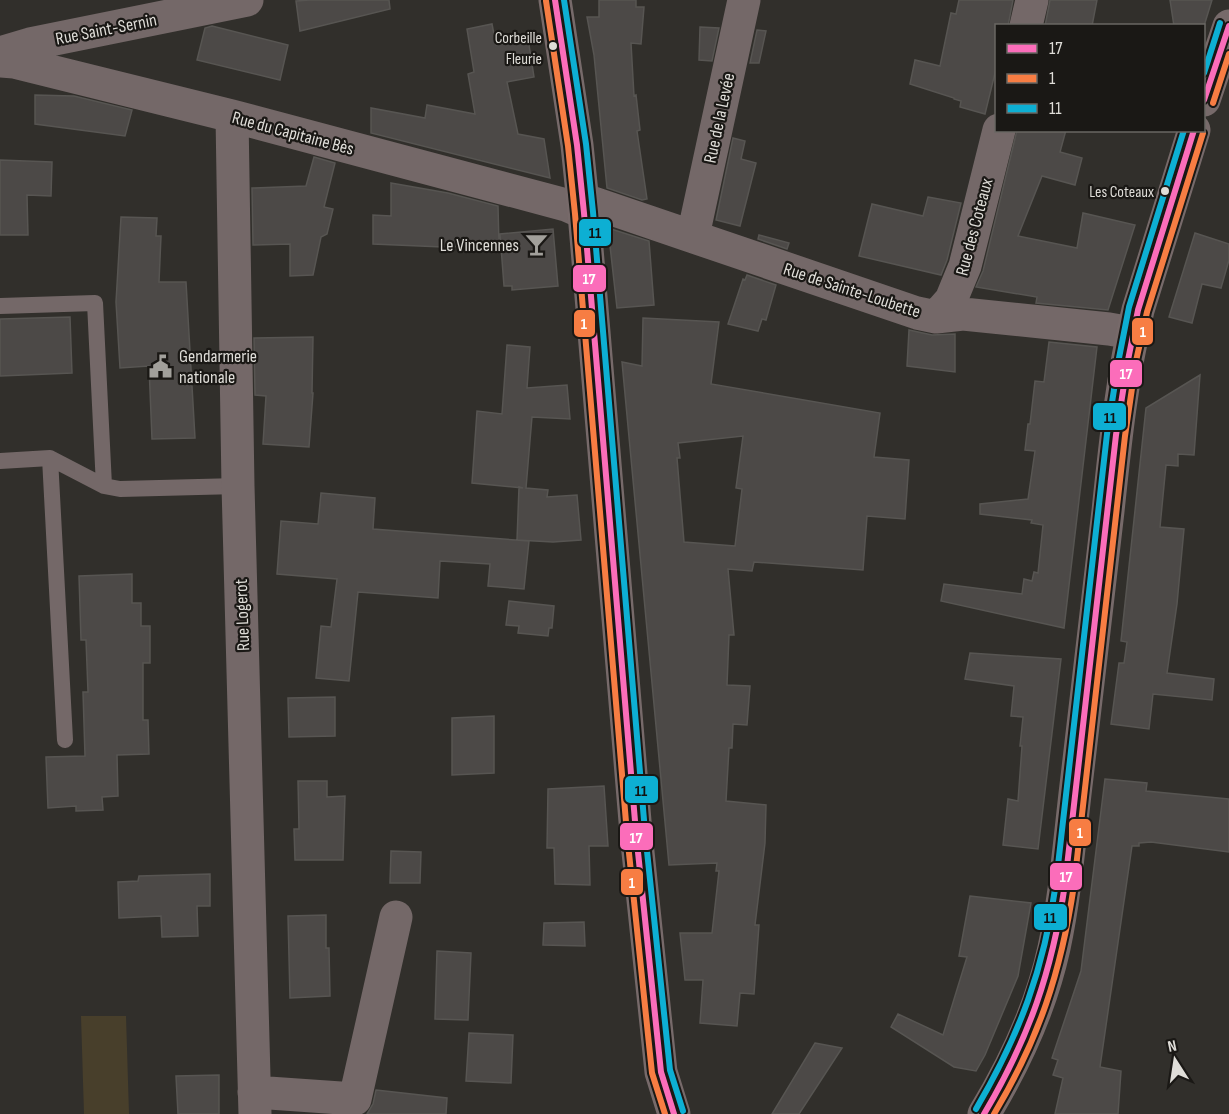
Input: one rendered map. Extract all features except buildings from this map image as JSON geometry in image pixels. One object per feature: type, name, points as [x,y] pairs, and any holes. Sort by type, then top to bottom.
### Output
[{"type":"main road","points":[[555,0],[577,145],[636,833],[661,1072],[674,1114]]},
{"type":"main road","points":[[1205,94],[1229,26]]},
{"type":"main road","points":[[984,1114],[1024,1039],[1045,984],[1054,947],[1077,779],[1119,410],[1132,333],[1193,132]]},
{"type":"street","name":"Rue Saint-Sernin","points":[[0,53],[40,41],[247,0]]},
{"type":"street","name":"Rue de la Levée","points":[[693,236],[744,0]]},
{"type":"street","points":[[1026,24],[1032,0]]},
{"type":"street","name":"Rue du Capitaine Bès","points":[[0,62],[14,62],[232,116],[566,206],[583,206]]},
{"type":"street","name":"Rue Logerot","points":[[232,116],[238,486],[255,1103]]},
{"type":"street","name":"Rue des Coteaux","points":[[936,317],[951,300],[962,274],[998,132]]},
{"type":"street","name":"Rue de Sainte-Loubette","points":[[583,206],[693,236],[917,313],[936,317],[963,314],[1132,333]]},
{"type":"street","points":[[255,1103],[355,1099],[396,917]]},
{"type":"lane","points":[[0,306],[95,303],[104,486]]},
{"type":"lane","points":[[0,461],[50,458],[104,486],[120,489],[238,486]]},
{"type":"lane","points":[[50,458],[65,740]]},
{"type":"shaded area","points":[[81,1016],[126,1016],[129,1114],[84,1114]]},
{"type":"transit line","name":"17","points":[[555,0],[577,145],[584,213],[636,833],[661,1072],[674,1114]]},
{"type":"transit line","name":"11","points":[[564,0],[586,144],[593,212],[645,832],[670,1070],[683,1111]]},
{"type":"transit line","name":"1","points":[[546,1],[568,146],[575,214],[627,834],[652,1073],[665,1114]]},
{"type":"transit line","name":"11","points":[[1205,70],[1220,23]]},
{"type":"transit line","name":"17","points":[[1205,97],[1229,26]]},
{"type":"transit line","name":"1","points":[[1213,103],[1229,54]]},
{"type":"transit line","name":"11","points":[[976,1109],[1017,1027],[1045,944],[1056,883],[1107,434],[1119,358],[1129,307],[1183,132]]},
{"type":"transit line","name":"17","points":[[984,1114],[1026,1031],[1046,975],[1060,916],[1116,435],[1128,360],[1138,310],[1193,132]]},
{"type":"transit line","name":"1","points":[[994,1114],[1036,1032],[1055,976],[1069,917],[1125,436],[1136,361],[1147,312],[1203,133]]},
{"type":"place","name":"Corbeille Fleurie","points":[[553,46]]},
{"type":"place","name":"Les Coteaux","points":[[1165,191]]},
{"type":"place","name":"Le Vincennes","points":[[537,245]]},
{"type":"place","name":"Gendarmerie nationale","points":[[161,366]]}]
